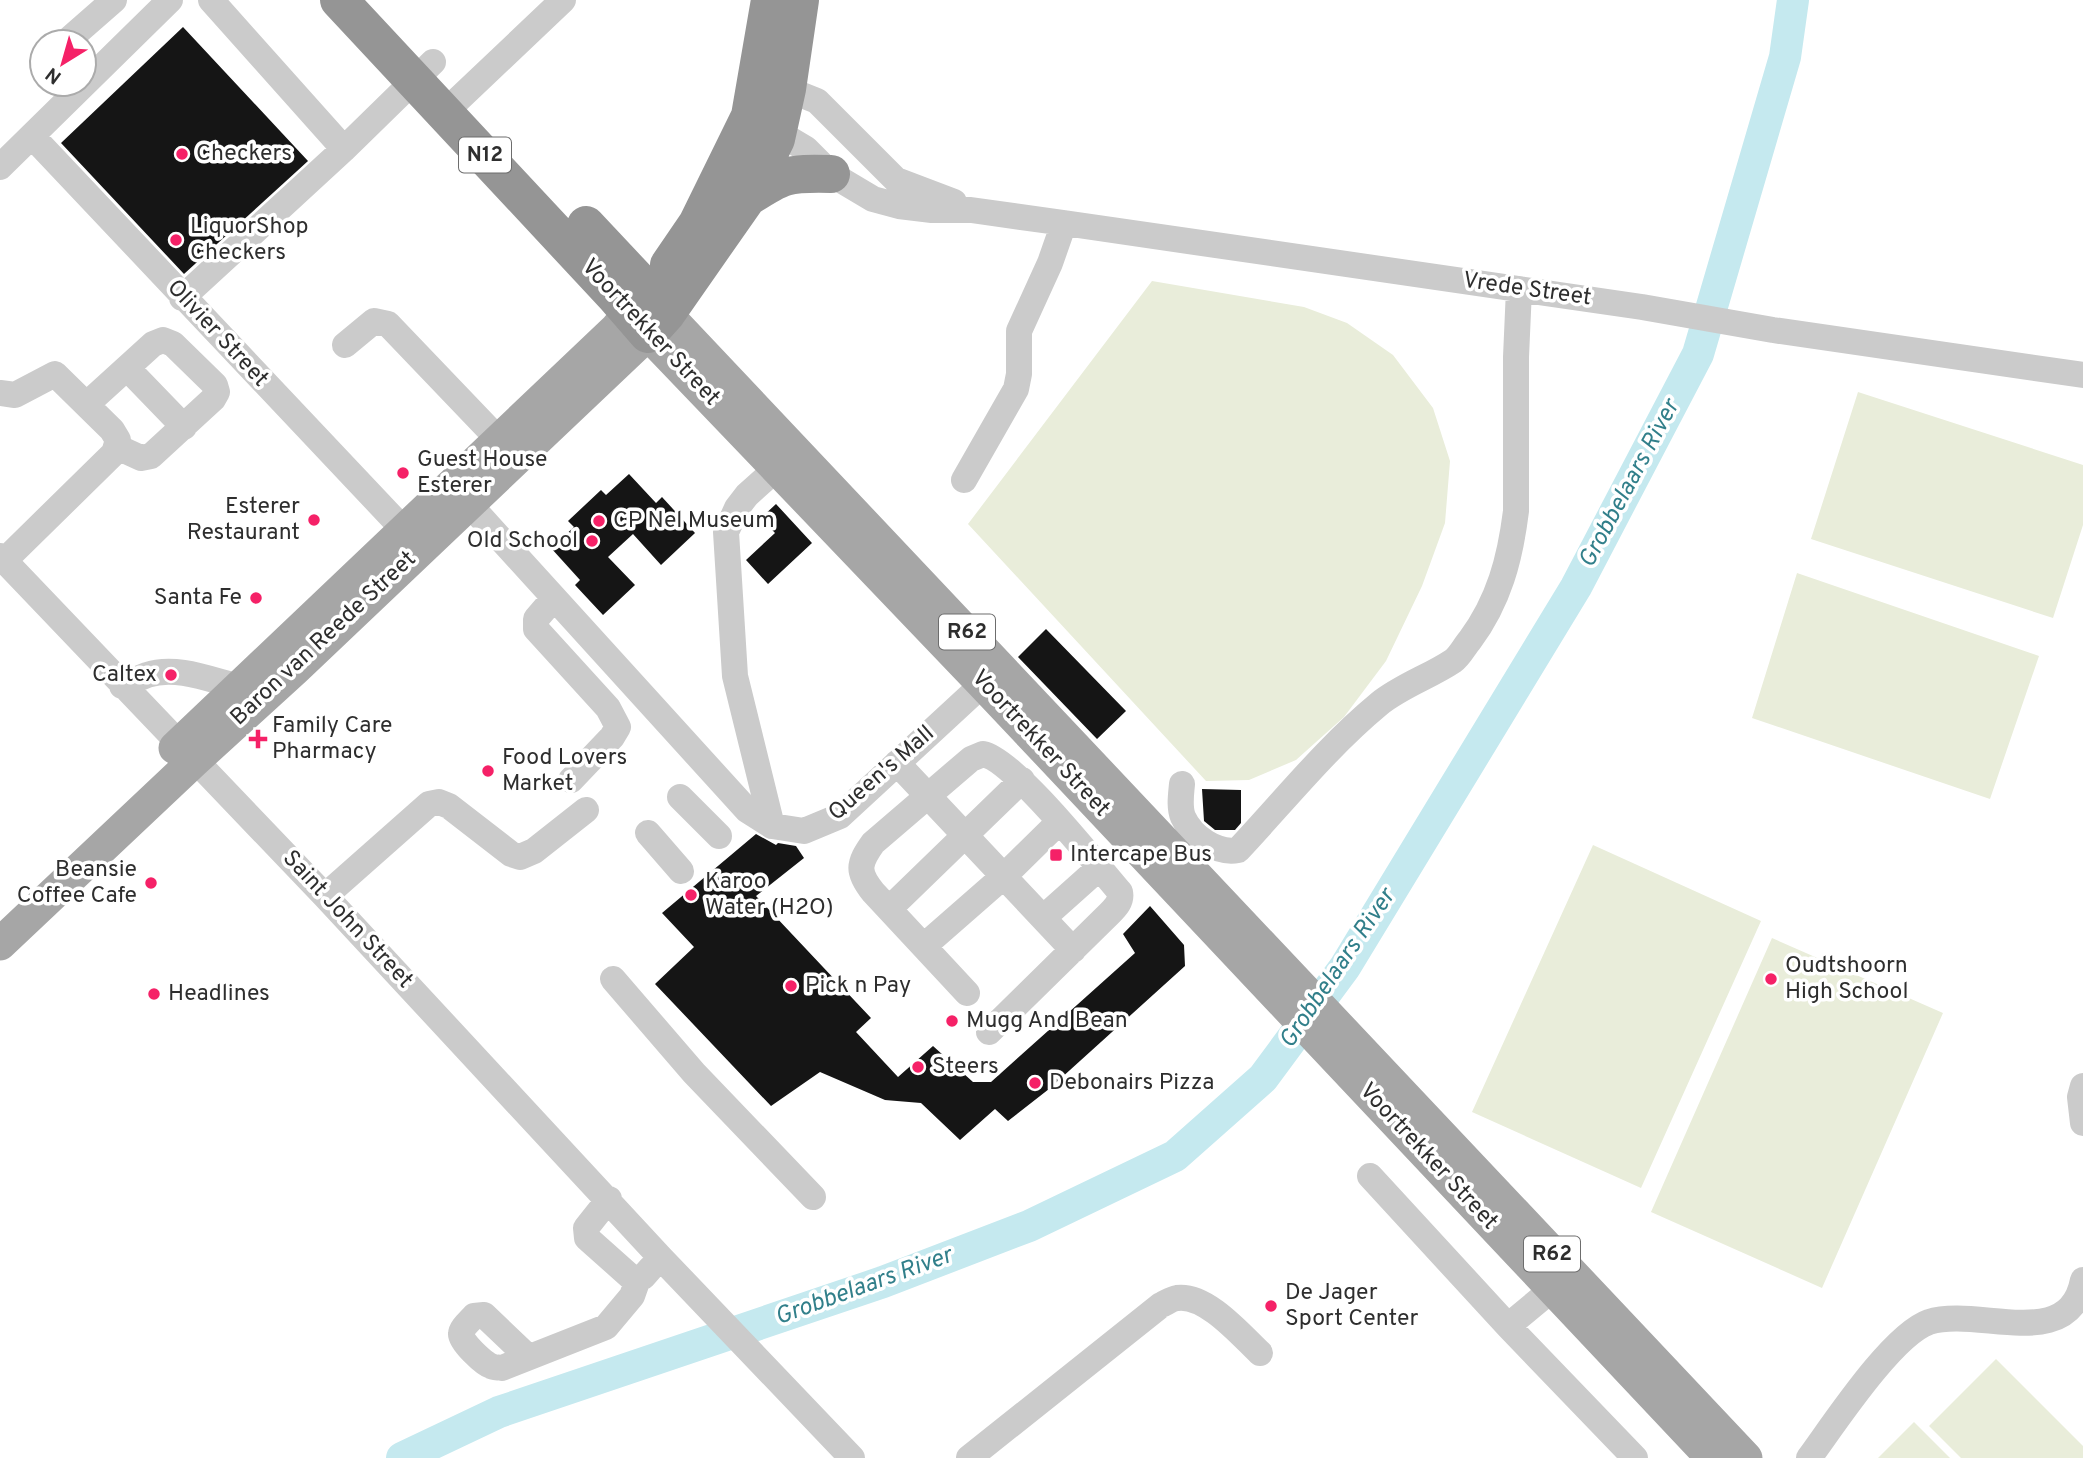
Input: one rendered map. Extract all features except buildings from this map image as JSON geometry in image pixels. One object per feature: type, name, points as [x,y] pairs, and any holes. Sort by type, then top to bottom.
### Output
[{"type":"highway","name":"Voortrekker Street","points":[[339,0],[424,71],[648,313]]},
{"type":"highway","name":"Voortrekker Street","points":[[374,0],[424,71]]},
{"type":"highway","points":[[648,313],[697,224],[768,106],[770,0]]},
{"type":"highway","points":[[747,198],[768,106],[800,0]]},
{"type":"highway","points":[[648,313],[747,198],[773,181],[790,174],[831,174]]},
{"type":"main road","name":"Baron van Reede Street","points":[[0,944],[186,753],[239,687],[616,329],[648,313]]},
{"type":"main road","name":"Baron van Reede Street","points":[[0,917],[186,753],[295,669],[468,503],[648,313]]},
{"type":"main road","name":"Voortrekker Street","points":[[648,313],[777,468],[991,675]]},
{"type":"main road","name":"Voortrekker Street","points":[[648,313],[1561,1281],[1712,1458]]},
{"type":"main road","name":"Voortrekker Street","points":[[1561,1281],[1746,1458]]},
{"type":"street","points":[[82,28],[114,0]]},
{"type":"street","points":[[211,0],[344,149]]},
{"type":"street","points":[[454,103],[563,0]]},
{"type":"street","points":[[0,166],[32,136],[154,5]]},
{"type":"street","points":[[183,298],[424,71]]},
{"type":"street","name":"Vrede Street","points":[[768,106],[817,101],[896,180],[940,195],[971,210]]},
{"type":"street","name":"Vrede Street","points":[[768,106],[831,174],[873,199],[899,206],[932,210],[971,210],[1064,223],[1642,307],[1773,330],[2083,375]]},
{"type":"street","name":"Olivier Street","points":[[32,136],[404,530]]},
{"type":"street","points":[[964,480],[1016,389],[1019,374],[1019,331],[1050,263],[1064,223]]},
{"type":"street","points":[[1182,784],[1180,802],[1183,817],[1191,828],[1217,849],[1228,852],[1238,850],[1323,759],[1379,705],[1455,659],[1474,635],[1496,596],[1509,560],[1513,536],[1516,511],[1519,289]]},
{"type":"street","points":[[345,345],[374,321],[388,324],[499,440]]},
{"type":"street","points":[[87,404],[153,344],[167,341],[215,385],[217,392],[213,399],[156,452],[141,458],[117,447]]},
{"type":"street","points":[[127,368],[184,427]]},
{"type":"street","points":[[0,393],[15,395],[55,374],[113,430],[118,440],[117,447],[106,461],[4,568]]},
{"type":"street","points":[[772,826],[735,676],[726,532],[737,508],[777,468]]},
{"type":"street","name":"Queen's Mall","points":[[468,503],[747,810],[772,826],[804,831],[840,816],[991,675]]},
{"type":"street","name":"Saint John Street","points":[[4,568],[325,896],[661,1258],[852,1458]]},
{"type":"street","points":[[554,598],[536,619],[536,629],[608,708],[618,727],[612,737],[571,780]]},
{"type":"street","points":[[122,686],[148,674],[162,672],[203,677],[239,687]]},
{"type":"street","points":[[967,993],[888,909],[863,879],[861,868],[863,857],[873,843],[971,759],[983,754],[998,760],[1022,780],[1120,892],[1121,897],[1118,904],[989,1032]]},
{"type":"street","points":[[897,763],[1073,950]]},
{"type":"street","points":[[888,909],[1022,780]]},
{"type":"street","points":[[680,797],[719,836]]},
{"type":"street","points":[[325,896],[429,804],[439,802],[449,806],[511,854],[520,857],[534,851],[586,810]]},
{"type":"street","points":[[924,946],[1004,876],[1059,822]]},
{"type":"street","points":[[648,833],[681,871]]},
{"type":"street","points":[[1043,918],[1099,868]]},
{"type":"street","points":[[613,979],[694,1073],[813,1196]]},
{"type":"street","points":[[2083,1086],[2080,1097],[2083,1123]]},
{"type":"street","points":[[1370,1176],[1634,1458]]},
{"type":"street","points":[[609,1199],[584,1233],[629,1277],[638,1279]]},
{"type":"street","points":[[528,1357],[606,1327],[632,1296],[638,1279],[661,1258]]},
{"type":"street","points":[[1809,1458],[1889,1354],[1914,1330],[1930,1322],[1961,1317],[2026,1324],[2045,1322],[2061,1315],[2080,1298],[2083,1280]]},
{"type":"street","points":[[1508,1326],[1561,1281]]},
{"type":"street","points":[[969,1458],[1161,1305],[1175,1298],[1193,1299],[1217,1313],[1260,1353]]},
{"type":"green space","points":[[1152,281],[1304,307],[1347,323],[1393,355],[1433,408],[1450,461],[1445,523],[1422,586],[1386,661],[1344,717],[1296,760],[1249,780],[1206,781],[968,524]]},
{"type":"green space","points":[[1858,392],[2083,465],[2083,525],[2053,618],[1811,539]]},
{"type":"green space","points":[[1797,573],[2039,656],[1990,799],[1752,718]]},
{"type":"green space","points":[[1593,845],[1761,921],[1641,1188],[1472,1112]]},
{"type":"green space","points":[[1772,938],[1943,1013],[1822,1288],[1651,1212]]},
{"type":"green space","points":[[1996,1359],[2083,1446],[2083,1458],[1961,1458],[1929,1426]]},
{"type":"green space","points":[[1914,1422],[1950,1458],[1878,1458]]},
{"type":"waterway","name":"Grobbelaars River","points":[[402,1458],[499,1412],[883,1282],[1029,1226],[1175,1156],[1263,1078],[1345,967],[1576,587],[1698,354],[1785,57],[1793,0]]},
{"type":"place","name":"Checkers","points":[[182,154]]},
{"type":"place","name":"LiquorShop Checkers","points":[[176,240]]},
{"type":"place","name":"Guest House Esterer","points":[[403,473]]},
{"type":"place","name":"Esterer Restaurant","points":[[314,520]]},
{"type":"place","name":"CP Nel Museum","points":[[599,521]]},
{"type":"place","name":"Old School","points":[[592,541]]},
{"type":"place","name":"Santa Fe","points":[[256,598]]},
{"type":"place","name":"Caltex","points":[[171,675]]},
{"type":"place","name":"Family Care Pharmacy","points":[[258,739]]},
{"type":"place","name":"Food Lovers Market","points":[[488,771]]},
{"type":"place","name":"Intercape Bus","points":[[1056,855]]},
{"type":"place","name":"Beansie Coffee Cafe","points":[[151,883]]},
{"type":"place","name":"Karoo Water (H2O)","points":[[691,895]]},
{"type":"place","name":"Oudtshoorn High School","points":[[1771,979]]},
{"type":"place","name":"Pick n Pay","points":[[791,986]]},
{"type":"place","name":"Headlines","points":[[154,994]]},
{"type":"place","name":"Mugg And Bean","points":[[952,1021]]},
{"type":"place","name":"Steers","points":[[918,1067]]},
{"type":"place","name":"Debonairs Pizza","points":[[1035,1083]]},
{"type":"place","name":"De Jager Sport Center","points":[[1271,1306]]}]
